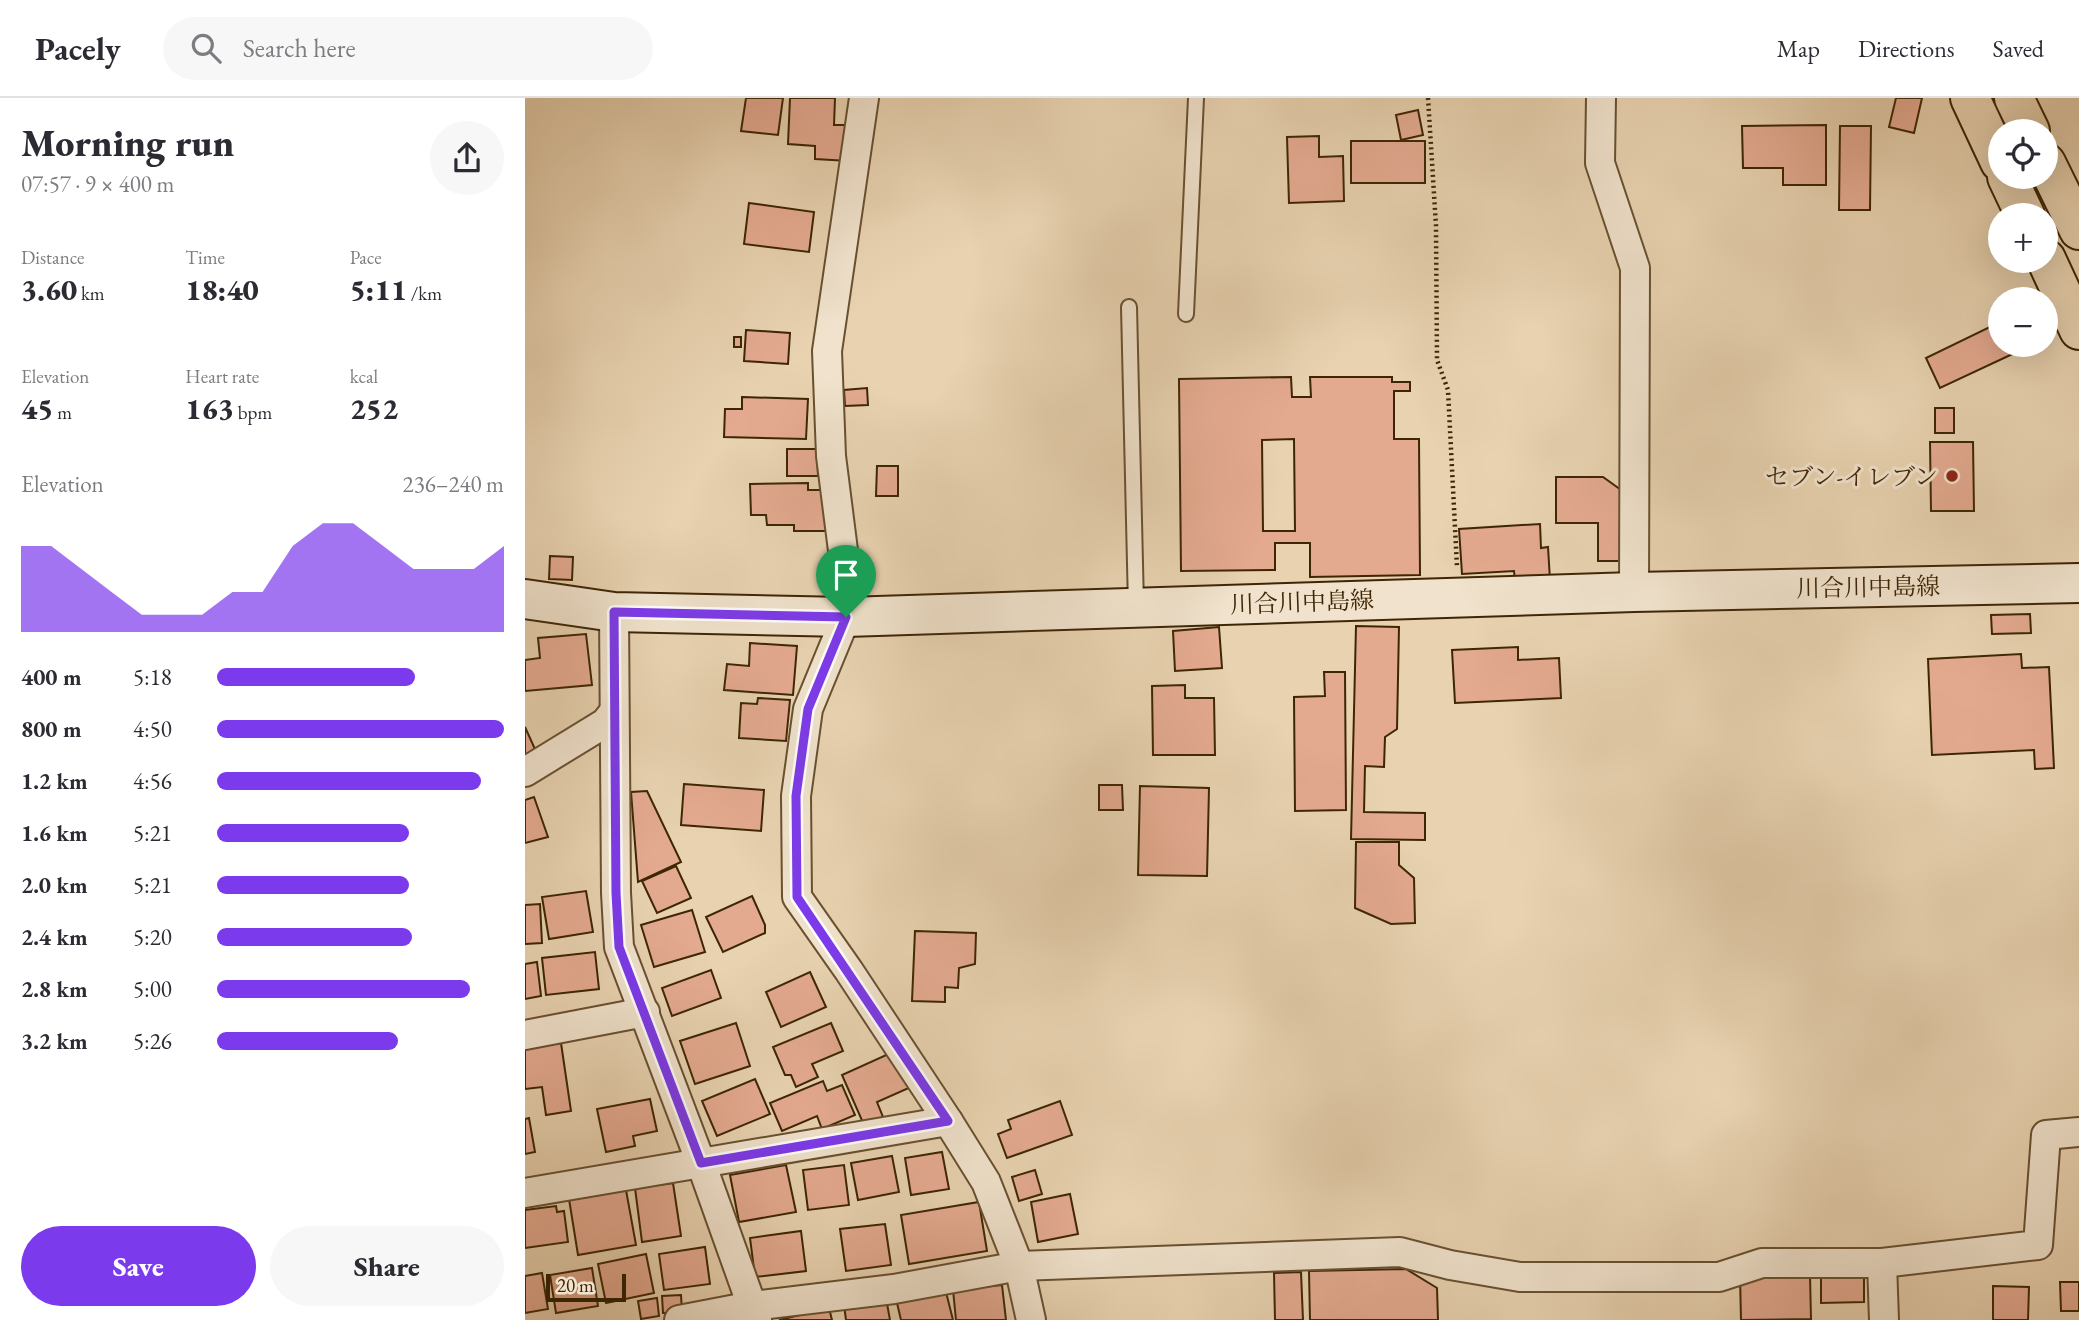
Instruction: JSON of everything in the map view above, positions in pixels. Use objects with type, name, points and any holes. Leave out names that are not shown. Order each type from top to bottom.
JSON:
[{"type":"main road","points":[[1970,98],[1988,136]]},
{"type":"main road","points":[[2014,98],[2024,119]]},
{"type":"main road","points":[[2058,187],[2079,230]]},
{"type":"main road","points":[[2053,273],[2079,330]]},
{"type":"main road","name":"川合川中島線","points":[[525,599],[614,612],[846,617],[1634,592],[2079,583]]},
{"type":"street","points":[[864,98],[827,352],[831,456],[847,582],[846,617],[808,709],[796,796],[797,897],[986,1182],[1019,1266],[1031,1320]]},
{"type":"street","points":[[1601,98],[1599,163],[1635,268],[1634,592]]},
{"type":"street","points":[[614,612],[613,713],[619,947],[755,1313]]},
{"type":"street","points":[[525,772],[605,723],[613,713]]},
{"type":"street","points":[[525,1035],[645,1012]]},
{"type":"street","points":[[525,1194],[948,1121]]},
{"type":"street","points":[[679,1320],[755,1313],[1019,1266],[1400,1252],[1450,1265],[1520,1277],[1719,1277],[1762,1264],[1882,1264],[2039,1245],[2046,1135],[2079,1132]]},
{"type":"street","points":[[1882,1264],[1884,1320]]},
{"type":"lane","points":[[1186,314],[1196,98]]},
{"type":"lane","points":[[1129,307],[1136,608]]},
{"type":"path","points":[[1428,98],[1436,226],[1437,360],[1448,390],[1458,597]]},
{"type":"building","points":[[746,98],[783,98],[778,135],[741,131]]},
{"type":"building","points":[[790,98],[835,98],[834,125],[850,125],[849,161],[815,159],[815,146],[788,144]]},
{"type":"building","points":[[1896,98],[1922,98],[1914,133],[1889,127]]},
{"type":"building","points":[[1418,110],[1423,135],[1401,140],[1396,115]]},
{"type":"building","points":[[1826,125],[1826,185],[1783,185],[1783,168],[1743,168],[1742,126]]},
{"type":"building","points":[[1840,126],[1871,126],[1870,210],[1839,210]]},
{"type":"building","points":[[1319,136],[1319,157],[1343,156],[1344,201],[1289,203],[1287,137]]},
{"type":"building","points":[[1351,141],[1425,141],[1425,183],[1351,183]]},
{"type":"building","points":[[749,203],[814,212],[809,252],[744,244]]},
{"type":"building","points":[[1988,328],[1988,357],[2006,357],[1940,388],[1926,358]]},
{"type":"building","points":[[746,330],[790,333],[788,364],[744,361]]},
{"type":"building","points":[[734,337],[741,337],[741,347],[734,347]]},
{"type":"building","points":[[1291,377],[1292,397],[1311,397],[1310,377],[1392,377],[1392,382],[1410,382],[1410,391],[1394,391],[1394,439],[1419,439],[1420,575],[1310,577],[1310,543],[1275,543],[1275,570],[1181,571],[1179,379]],"holes":[[[1294,439],[1295,531],[1263,531],[1262,440]]]},
{"type":"building","points":[[867,388],[868,405],[845,406],[844,390]]},
{"type":"building","points":[[742,397],[808,399],[806,439],[724,437],[725,409],[742,409]]},
{"type":"building","points":[[1935,408],[1954,408],[1954,433],[1935,433]]},
{"type":"building","name":"セブン-イレブン","points":[[1930,442],[1973,442],[1974,511],[1931,511]]},
{"type":"building","points":[[787,449],[817,449],[818,476],[787,476]]},
{"type":"building","points":[[877,466],[898,466],[898,496],[876,496]]},
{"type":"building","points":[[1556,477],[1603,477],[1628,495],[1628,561],[1598,561],[1598,523],[1556,523]]},
{"type":"building","points":[[808,483],[808,490],[825,490],[826,531],[794,531],[794,525],[767,525],[766,515],[751,515],[750,484]]},
{"type":"building","points":[[1540,524],[1541,548],[1548,547],[1550,580],[1515,582],[1514,571],[1462,574],[1459,529]]},
{"type":"building","points":[[550,556],[573,557],[572,580],[549,579]]},
{"type":"building","points":[[2030,614],[2031,633],[1992,634],[1991,615]]},
{"type":"building","points":[[1356,626],[1399,627],[1397,729],[1385,737],[1384,767],[1365,766],[1364,812],[1425,813],[1425,840],[1351,839]]},
{"type":"building","points":[[1219,627],[1222,668],[1175,671],[1173,631]]},
{"type":"building","points":[[586,634],[592,685],[525,691],[525,660],[540,658],[538,638]]},
{"type":"building","points":[[750,643],[797,646],[793,695],[724,690],[727,664],[749,666]]},
{"type":"building","points":[[1518,647],[1518,660],[1559,658],[1561,698],[1455,703],[1452,650]]},
{"type":"building","points":[[2021,654],[2022,668],[2049,667],[2054,768],[2035,769],[2034,750],[1932,755],[1928,659]]},
{"type":"building","points":[[1324,672],[1345,672],[1346,810],[1295,811],[1294,697],[1325,696]]},
{"type":"building","points":[[1185,685],[1185,698],[1214,698],[1215,755],[1153,755],[1152,686]]},
{"type":"building","points":[[758,698],[790,700],[786,741],[739,738],[741,703],[757,704]]},
{"type":"building","points":[[525,727],[539,758],[525,764]]},
{"type":"building","points":[[684,784],[764,790],[761,831],[681,825]]},
{"type":"building","points":[[1099,785],[1122,785],[1123,810],[1099,810]]},
{"type":"building","points":[[1140,786],[1209,788],[1207,876],[1138,875]]},
{"type":"building","points":[[647,791],[681,862],[638,882],[631,792]]},
{"type":"building","points":[[534,797],[548,837],[525,843],[525,800]]},
{"type":"building","points":[[1356,842],[1399,842],[1399,865],[1414,878],[1415,923],[1391,924],[1355,908]]},
{"type":"building","points":[[676,866],[691,898],[657,913],[642,881]]},
{"type":"building","points":[[586,891],[593,932],[549,939],[542,897]]},
{"type":"building","points":[[752,896],[765,925],[765,933],[723,952],[706,917]]},
{"type":"building","points":[[540,904],[542,943],[525,944],[525,905]]},
{"type":"building","points":[[692,910],[705,952],[654,967],[641,925]]},
{"type":"building","points":[[915,931],[976,933],[975,964],[959,968],[958,988],[945,987],[945,1002],[912,1001]]},
{"type":"building","points":[[595,952],[599,989],[546,995],[542,958]]},
{"type":"building","points":[[537,962],[541,996],[525,999],[525,964]]},
{"type":"building","points":[[711,970],[721,998],[672,1016],[662,988]]},
{"type":"building","points":[[810,972],[826,1007],[781,1027],[766,992]]},
{"type":"building","points":[[736,1023],[750,1066],[695,1084],[680,1041]]},
{"type":"building","points":[[831,1023],[843,1051],[812,1064],[818,1077],[796,1087],[791,1075],[785,1075],[773,1047]]},
{"type":"building","points":[[561,1043],[571,1111],[546,1115],[542,1087],[525,1089],[525,1048]]},
{"type":"building","points":[[895,1051],[911,1087],[877,1102],[883,1117],[864,1125],[842,1075]]},
{"type":"building","points":[[755,1079],[770,1114],[717,1136],[702,1101]]},
{"type":"building","points":[[823,1081],[827,1091],[842,1085],[855,1115],[822,1129],[817,1116],[782,1131],[770,1103]]},
{"type":"building","points":[[650,1099],[657,1131],[633,1136],[635,1146],[606,1152],[597,1109]]},
{"type":"building","points":[[1060,1101],[1072,1135],[1007,1158],[998,1134],[1011,1129],[1008,1120]]},
{"type":"building","points":[[529,1118],[535,1152],[525,1154],[525,1119]]},
{"type":"building","points":[[942,1152],[949,1189],[911,1195],[905,1158]]},
{"type":"building","points":[[892,1156],[899,1192],[858,1200],[851,1163]]},
{"type":"building","points":[[786,1165],[796,1212],[739,1222],[730,1175]]},
{"type":"building","points":[[844,1165],[849,1205],[808,1210],[803,1170]]},
{"type":"building","points":[[1035,1170],[1042,1194],[1019,1201],[1012,1177]]},
{"type":"building","points":[[673,1183],[681,1236],[642,1242],[635,1188]]},
{"type":"building","points":[[626,1190],[636,1245],[578,1255],[569,1199]]},
{"type":"building","points":[[1070,1194],[1078,1234],[1038,1242],[1031,1202]]},
{"type":"building","points":[[979,1202],[987,1251],[909,1264],[901,1215]]},
{"type":"building","points":[[556,1206],[557,1212],[564,1211],[568,1242],[525,1248],[525,1210]]},
{"type":"building","points":[[885,1224],[891,1265],[846,1271],[840,1229]]},
{"type":"building","points":[[801,1231],[806,1271],[755,1277],[750,1238]]},
{"type":"building","points":[[705,1247],[710,1284],[664,1290],[659,1254]]},
{"type":"building","points":[[646,1254],[654,1293],[606,1303],[598,1264]]},
{"type":"building","points":[[592,1268],[598,1306],[556,1313],[550,1275]]},
{"type":"building","points":[[1406,1269],[1437,1288],[1438,1320],[1310,1320],[1309,1271]]},
{"type":"building","points":[[1821,1270],[1864,1270],[1864,1302],[1821,1303]]},
{"type":"building","points":[[1301,1272],[1303,1320],[1275,1320],[1274,1273]]},
{"type":"building","points":[[542,1273],[548,1309],[525,1313],[525,1276]]},
{"type":"building","points":[[1810,1275],[1811,1319],[1741,1320],[1740,1276]]},
{"type":"building","points":[[2060,1282],[2079,1282],[2079,1311],[2061,1311]]},
{"type":"building","points":[[1002,1285],[1006,1320],[956,1320],[953,1290]]},
{"type":"building","points":[[1993,1286],[2029,1287],[2028,1320],[1993,1320]]},
{"type":"building","points":[[946,1292],[953,1320],[901,1320],[897,1303]]},
{"type":"building","points":[[681,1295],[682,1312],[663,1313],[662,1296]]},
{"type":"building","points":[[657,1298],[659,1316],[641,1319],[638,1301]]},
{"type":"building","points":[[886,1298],[890,1320],[846,1320],[844,1305]]},
{"type":"building","points":[[829,1308],[832,1320],[779,1320]]},
{"type":"place","name":"セブン-イレブン","points":[[1952,476]]},
{"type":"route","points":[[614,612],[846,617],[808,709],[796,796],[797,897],[948,1121],[701,1163],[619,947],[613,713],[614,612]]}]
